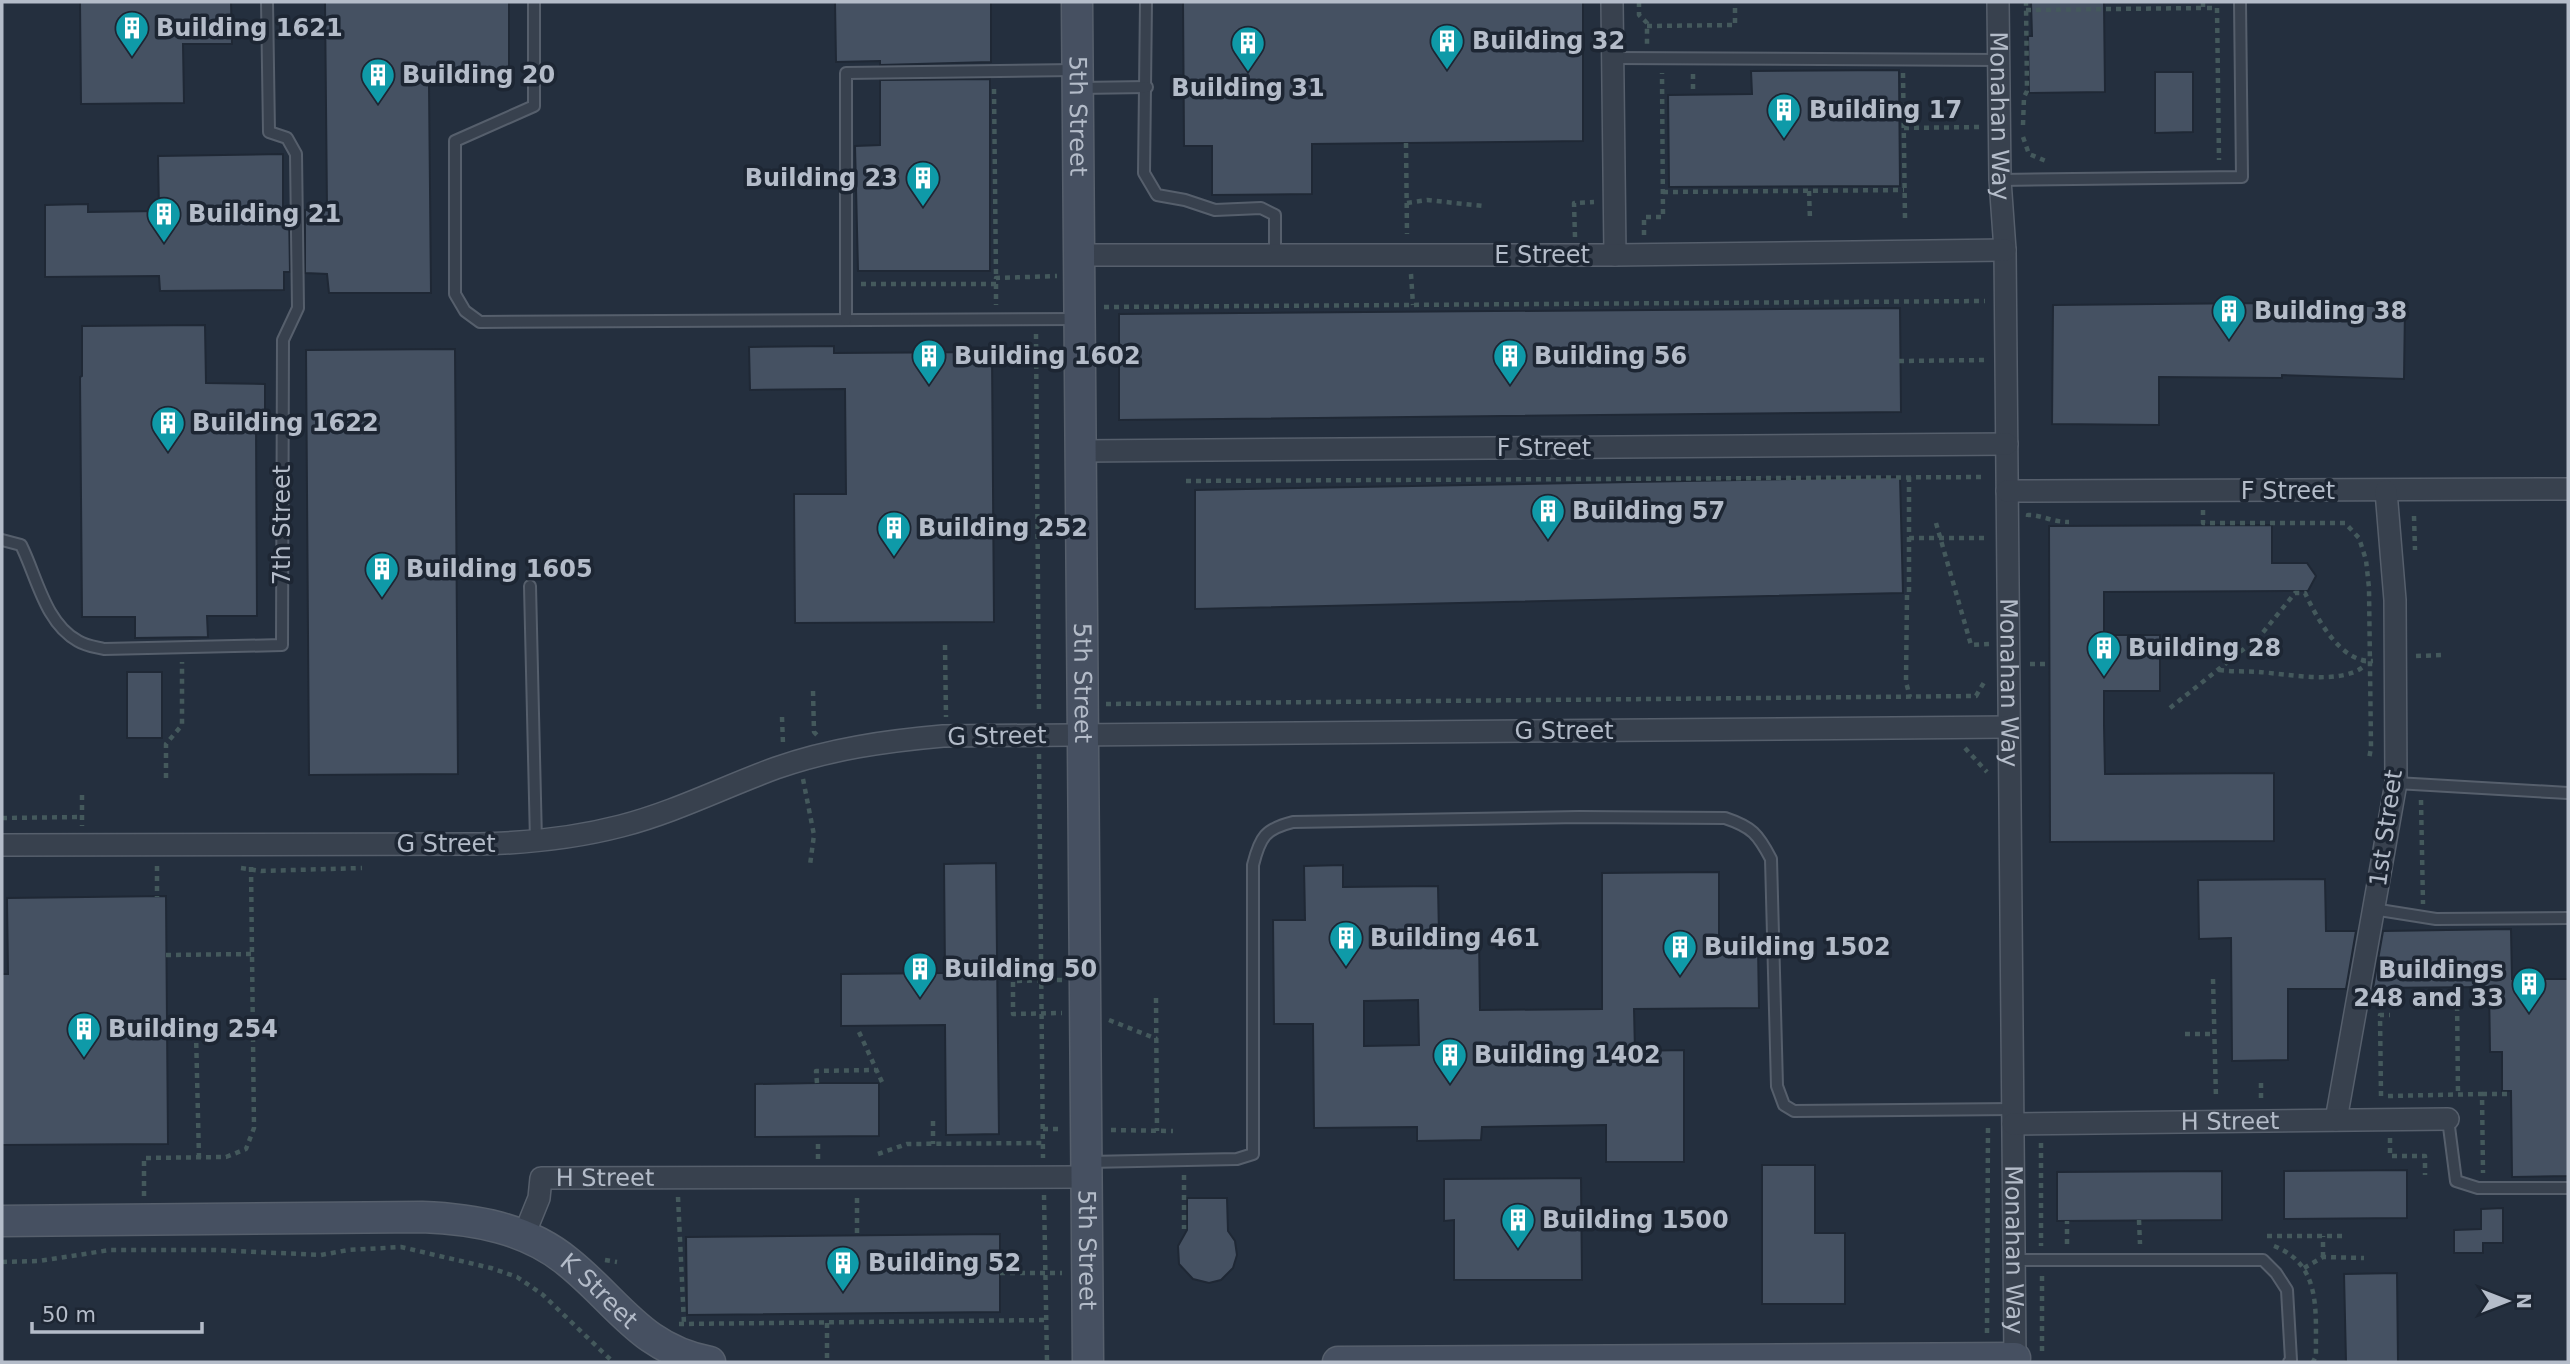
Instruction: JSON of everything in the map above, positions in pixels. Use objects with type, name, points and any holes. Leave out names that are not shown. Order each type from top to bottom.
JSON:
[{"type":"street","name":"5th Street","points":[[1077,2],[1078,79],[1070,265],[1090,313],[1082,452],[1088,1362]]},
{"type":"street","points":[[1612,2],[1615,255]]},
{"type":"street","name":"Monahan Way","points":[[1998,2],[2007,444],[1998,490],[2009,727],[2014,1260],[2024,1361]]},
{"type":"street","name":"E Street","points":[[1070,265],[1275,255],[1615,255],[2005,250]]},
{"type":"street","name":"F Street","points":[[1082,452],[2007,444]]},
{"type":"street","name":"F Street","points":[[1998,490],[2568,489]]},
{"type":"street","name":"1st Street","points":[[2336,1120],[2396,783],[2395,600],[2386,491]]},
{"type":"street","name":"G Street","points":[[2,845],[536,841],[595,832],[647,819],[775,769],[833,752],[891,741],[943,736],[2009,727]]},
{"type":"street","name":"H Street","points":[[2013,1116],[2040,1124],[2448,1119]]},
{"type":"street","name":"H Street","points":[[524,1235],[539,1198],[541,1178],[1044,1177],[1087,1169]]},
{"type":"street","points":[[2,1221],[433,1217],[486,1224],[524,1235]]},
{"type":"street","name":"K Street","points":[[524,1235],[568,1262],[641,1332],[657,1343],[699,1359]]},
{"type":"street","points":[[1338,1362],[2024,1361]]},
{"type":"lane","name":"7th Street","points":[[2,540],[21,545],[45,601],[62,630],[80,643],[104,649],[282,645],[283,340],[298,307],[296,154],[287,138],[269,132],[267,2]]},
{"type":"lane","points":[[534,2],[534,106],[454,141],[455,294],[465,311],[480,322],[1036,319],[1090,313]]},
{"type":"lane","points":[[1146,2],[1144,173],[1157,195],[1185,200],[1215,210],[1261,208],[1275,215],[1275,255]]},
{"type":"lane","points":[[2000,180],[2242,177],[2240,2]]},
{"type":"lane","points":[[1613,58],[1999,60]]},
{"type":"lane","points":[[846,320],[846,73],[1078,79],[1147,87]]},
{"type":"lane","points":[[530,586],[536,841]]},
{"type":"lane","points":[[2396,783],[2568,793]]},
{"type":"lane","points":[[1087,1169],[1184,1160],[1237,1159],[1253,1154],[1252,865],[1258,844],[1272,827],[1293,822],[1579,817],[1725,818],[1746,825],[1760,839],[1771,859],[1777,1086],[1784,1105],[1794,1111],[2013,1116]]},
{"type":"lane","points":[[2374,909],[2436,919],[2568,918]]},
{"type":"lane","points":[[2448,1119],[2456,1181],[2478,1188],[2568,1188]]},
{"type":"lane","points":[[2014,1260],[2263,1260],[2287,1290],[2289,1362]]},
{"type":"path","points":[[1639,2],[1639,15],[1647,23],[1647,59]]},
{"type":"path","points":[[1647,26],[1735,25],[1735,2]]},
{"type":"path","points":[[2026,2],[2027,91],[2024,97],[2023,142],[2029,154],[2043,162],[2056,161]]},
{"type":"path","points":[[2026,10],[2186,5],[2217,8],[2220,160],[2206,160]]},
{"type":"path","points":[[1644,239],[1644,217],[1663,217],[1662,59]]},
{"type":"path","points":[[1903,68],[1905,219]]},
{"type":"path","points":[[994,89],[996,306]]},
{"type":"path","points":[[1904,128],[1984,127]]},
{"type":"path","points":[[1406,143],[1413,305]]},
{"type":"path","points":[[1662,192],[1904,190]]},
{"type":"path","points":[[1809,191],[1810,220]]},
{"type":"path","points":[[1575,241],[1574,203],[1594,203],[1594,194]]},
{"type":"path","points":[[1407,203],[1427,200],[1483,206]]},
{"type":"path","points":[[853,284],[996,281],[1070,265]]},
{"type":"path","points":[[1090,313],[1413,305],[1985,301]]},
{"type":"path","points":[[1036,319],[1046,1362]]},
{"type":"path","points":[[1899,361],[1986,360]]},
{"type":"path","points":[[1909,477],[1906,682],[1910,697]]},
{"type":"path","points":[[1186,481],[1988,477],[1998,490]]},
{"type":"path","points":[[2203,491],[2203,523],[2346,523],[2359,538],[2366,560],[2369,588],[2369,759]]},
{"type":"path","points":[[1936,523],[1971,645],[1989,644]]},
{"type":"path","points":[[1989,526],[1989,551]]},
{"type":"path","points":[[1909,538],[1989,538]]},
{"type":"path","points":[[2170,708],[2260,636],[2295,593],[2305,593],[2320,623],[2337,645],[2364,661],[2444,655]]},
{"type":"path","points":[[1989,631],[1989,656]]},
{"type":"path","points":[[945,645],[946,721]]},
{"type":"path","points":[[166,778],[166,744],[182,725],[182,648]]},
{"type":"path","points":[[2219,670],[2285,676],[2341,676],[2355,673],[2363,667],[2364,661]]},
{"type":"path","points":[[2030,664],[2049,664]]},
{"type":"path","points":[[1084,704],[1976,696],[1985,685],[1990,669]]},
{"type":"path","points":[[803,778],[814,835],[810,865]]},
{"type":"path","points":[[2,818],[82,817]]},
{"type":"path","points":[[145,1219],[144,1158],[226,1157],[246,1149],[254,1128],[251,845]]},
{"type":"path","points":[[157,858],[157,897]]},
{"type":"path","points":[[166,955],[252,954]]},
{"type":"path","points":[[2213,979],[2216,1099]]},
{"type":"path","points":[[1013,997],[1013,981],[1085,980]]},
{"type":"path","points":[[2457,996],[2458,1094]]},
{"type":"path","points":[[1156,998],[1157,1131]]},
{"type":"path","points":[[2381,1096],[2380,1015],[2390,1015]]},
{"type":"path","points":[[859,1032],[882,1082]]},
{"type":"path","points":[[196,1033],[199,1158]]},
{"type":"path","points":[[2185,1034],[2215,1034]]},
{"type":"path","points":[[817,1083],[816,1071],[876,1070]]},
{"type":"path","points":[[2261,1083],[2261,1098]]},
{"type":"path","points":[[2482,1094],[2511,1094]]},
{"type":"path","points":[[2390,1120],[2390,1156],[2425,1156],[2425,1175]]},
{"type":"path","points":[[933,1121],[933,1144]]},
{"type":"path","points":[[2024,1361],[2041,1260],[2040,1124]]},
{"type":"path","points":[[867,1154],[879,1154],[907,1144],[1043,1143]]},
{"type":"path","points":[[807,1160],[818,1155],[831,1155]]},
{"type":"path","points":[[1184,1160],[1184,1229]]},
{"type":"path","points":[[857,1191],[857,1235]]},
{"type":"path","points":[[678,1192],[684,1324],[699,1359]]},
{"type":"path","points":[[2139,1220],[2140,1244]]},
{"type":"path","points":[[2067,1221],[2067,1245]]},
{"type":"path","points":[[2323,1236],[2323,1257]]},
{"type":"path","points":[[2267,1237],[2343,1236]]},
{"type":"path","points":[[2,1262],[39,1261],[110,1251],[321,1255],[348,1250],[401,1247],[491,1268],[517,1277],[542,1294],[613,1362]]},
{"type":"path","points":[[2304,1268],[2323,1257],[2364,1258]]},
{"type":"path","points":[[1000,1273],[1087,1272]]},
{"type":"path","points":[[670,1324],[1046,1320]]},
{"type":"path","points":[[827,1323],[827,1362]]},
{"type":"building","name":"Building 1621","points":[[80,2],[231,2],[232,44],[183,44],[184,103],[81,104]]},
{"type":"building","name":"Building 20","points":[[325,2],[509,2],[509,85],[429,84],[431,293],[329,293],[327,274],[305,273],[305,210],[327,209]]},
{"type":"building","points":[[835,2],[991,2],[991,62],[880,65],[880,61],[836,62]]},
{"type":"building","name":"Building 32","points":[[1183,2],[1583,2],[1583,141],[1312,144],[1312,194],[1212,195],[1212,146],[1184,146]]},
{"type":"building","points":[[2031,2],[2104,2],[2105,92],[2029,93],[2028,36],[2032,36]]},
{"type":"building","name":"Building 17","points":[[1899,70],[1900,186],[1669,187],[1668,95],[1752,94],[1751,71]]},
{"type":"building","points":[[2155,72],[2193,72],[2193,132],[2155,133]]},
{"type":"building","name":"Building 23","points":[[990,79],[990,271],[858,271],[855,146],[880,145],[880,80]]},
{"type":"building","name":"Building 21","points":[[283,154],[283,211],[289,210],[290,272],[284,272],[284,290],[160,291],[159,276],[45,277],[45,205],[88,204],[88,212],[159,211],[158,156]]},
{"type":"building","name":"Building 38","points":[[2260,303],[2405,307],[2404,379],[2282,375],[2282,378],[2159,377],[2159,425],[2052,424],[2053,305]]},
{"type":"building","name":"Building 56","points":[[1900,308],[1901,412],[1119,420],[1119,314]]},
{"type":"building","name":"Building 1622","points":[[205,325],[206,383],[265,384],[265,423],[256,423],[257,616],[207,616],[208,637],[135,638],[135,617],[82,617],[82,326]]},
{"type":"building","points":[[834,346],[834,353],[992,352],[994,622],[795,623],[794,494],[846,494],[845,389],[750,390],[749,347]]},
{"type":"building","name":"Building 1605","points":[[455,349],[458,774],[309,775],[306,350]]},
{"type":"building","name":"Building 57","points":[[1900,477],[1903,593],[1195,609],[1195,490]]},
{"type":"building","name":"Building 28","points":[[2272,525],[2272,563],[2307,563],[2316,576],[2308,591],[2104,592],[2104,635],[2160,635],[2160,691],[2104,691],[2104,725],[2105,774],[2274,773],[2274,841],[2050,842],[2049,526]]},
{"type":"building","points":[[127,672],[162,672],[162,738],[127,738]]},
{"type":"building","name":"Building 50","points":[[996,863],[999,1134],[946,1135],[945,1025],[841,1026],[841,974],[945,973],[944,864]]},
{"type":"building","points":[[1343,865],[1343,887],[1438,886],[1439,935],[1479,934],[1480,1010],[1602,1009],[1602,873],[1719,872],[1719,946],[1758,945],[1759,1008],[1634,1009],[1635,1051],[1684,1050],[1684,1162],[1606,1162],[1606,1125],[1482,1127],[1481,1140],[1417,1141],[1417,1127],[1314,1128],[1313,1024],[1274,1024],[1273,920],[1305,920],[1304,866]],"holes":[[[1418,1000],[1419,1045],[1364,1046],[1364,1001]]]},
{"type":"building","points":[[2325,879],[2326,931],[2356,931],[2346,989],[2288,989],[2288,1060],[2232,1061],[2231,938],[2199,939],[2198,880]]},
{"type":"building","name":"Building 254","points":[[166,896],[168,1144],[2,1145],[2,974],[8,974],[7,898]]},
{"type":"building","points":[[2511,929],[2512,979],[2568,979],[2568,1176],[2512,1177],[2511,1091],[2502,1091],[2502,1052],[2490,1052],[2489,987],[2373,988],[2383,931]]},
{"type":"building","points":[[879,1083],[879,1136],[755,1137],[755,1084]]},
{"type":"building","points":[[1762,1165],[1815,1165],[1815,1233],[1845,1233],[1845,1304],[1762,1304]]},
{"type":"building","points":[[2407,1170],[2407,1218],[2284,1219],[2284,1171]]},
{"type":"building","points":[[2222,1171],[2222,1220],[2057,1221],[2057,1172]]},
{"type":"building","name":"Building 1500","points":[[1581,1178],[1582,1280],[1454,1280],[1454,1220],[1444,1221],[1444,1179]]},
{"type":"building","points":[[1187,1198],[1227,1198],[1228,1231],[1235,1241],[1237,1255],[1233,1268],[1221,1280],[1209,1283],[1193,1279],[1179,1264],[1178,1246],[1187,1230]]},
{"type":"building","points":[[2503,1208],[2503,1243],[2483,1243],[2483,1253],[2454,1253],[2454,1230],[2481,1229],[2481,1209]]},
{"type":"building","name":"Building 52","points":[[1000,1234],[1000,1312],[687,1315],[686,1237]]},
{"type":"building","points":[[2397,1273],[2398,1362],[2346,1362],[2344,1274]]},
{"type":"place","name":"Building 1621","points":[[132,58]]},
{"type":"place","name":"Building 32","points":[[1447,71]]},
{"type":"place","name":"Building 31","points":[[1248,73]]},
{"type":"place","name":"Building 20","points":[[378,105]]},
{"type":"place","name":"Building 17","points":[[1784,140]]},
{"type":"place","name":"Building 23","points":[[923,208]]},
{"type":"place","name":"Building 21","points":[[164,244]]},
{"type":"place","name":"Building 38","points":[[2229,341]]},
{"type":"place","name":"Building 1602","points":[[929,386]]},
{"type":"place","name":"Building 56","points":[[1510,386]]},
{"type":"place","name":"Building 1622","points":[[168,453]]},
{"type":"place","name":"Building 57","points":[[1548,541]]},
{"type":"place","name":"Building 252","points":[[894,558]]},
{"type":"place","name":"Building 1605","points":[[382,599]]},
{"type":"place","name":"Building 28","points":[[2104,678]]},
{"type":"place","name":"Building 461","points":[[1346,968]]},
{"type":"place","name":"Building 1502","points":[[1680,977]]},
{"type":"place","name":"Building 50","points":[[920,999]]},
{"type":"place","name":"Buildings 248 and 33","points":[[2529,1014]]},
{"type":"place","name":"Building 254","points":[[84,1059]]},
{"type":"place","name":"Building 1402","points":[[1450,1085]]},
{"type":"place","name":"Building 1500","points":[[1518,1250]]},
{"type":"place","name":"Building 52","points":[[843,1293]]}]
